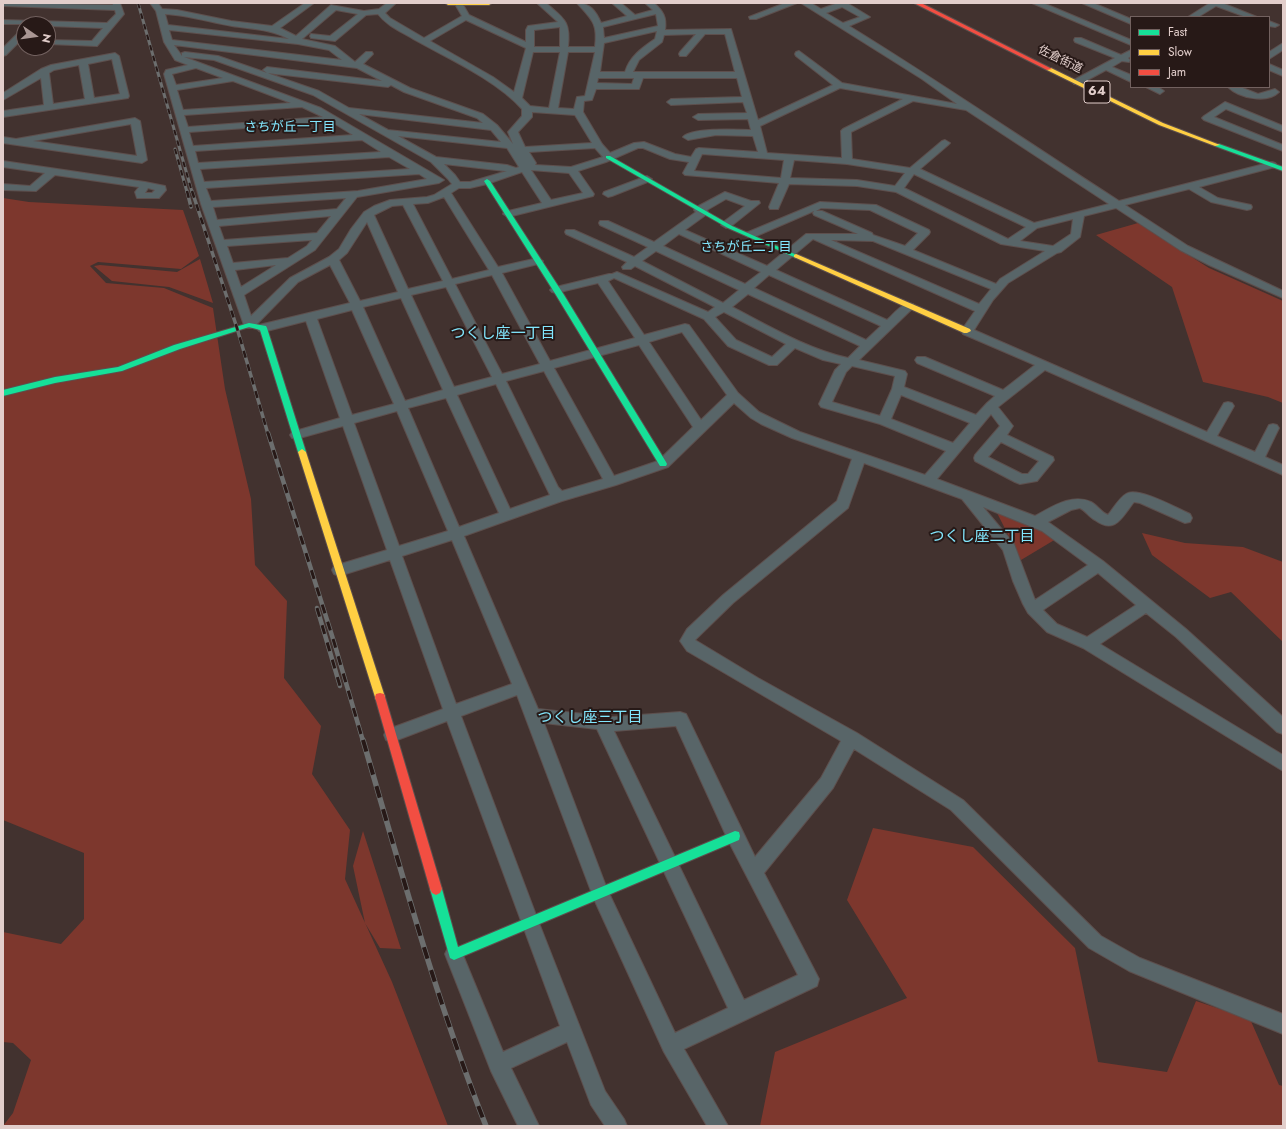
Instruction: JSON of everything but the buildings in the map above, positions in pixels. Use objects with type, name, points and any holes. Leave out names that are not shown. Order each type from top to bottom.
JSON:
[{"type":"street","points":[[154,3],[160,11],[168,42],[177,54],[178,58],[318,110],[389,154],[436,180]]},
{"type":"street","points":[[274,29],[310,3]]},
{"type":"street","points":[[263,70],[276,56],[334,8],[364,14],[381,11],[392,3]]},
{"type":"street","points":[[448,3],[489,3]]},
{"type":"street","points":[[543,5],[558,3]]},
{"type":"street","points":[[581,3],[588,9],[598,26],[600,41],[589,98],[580,99],[578,112],[598,146],[608,157],[726,225],[1283,470]]},
{"type":"street","points":[[616,3],[633,17]]},
{"type":"street","points":[[628,75],[632,62],[637,56],[659,40],[662,16],[659,11],[649,3]]},
{"type":"street","points":[[753,16],[793,3]]},
{"type":"street","points":[[805,3],[925,77],[970,109],[1116,205],[1195,254],[1283,295]]},
{"type":"street","name":"佐倉街道","points":[[917,3],[1161,124],[1283,169]]},
{"type":"street","points":[[1036,3],[1130,43]]},
{"type":"street","points":[[1194,16],[1216,3],[1250,16]]},
{"type":"street","points":[[3,4],[42,14],[110,26]]},
{"type":"street","points":[[459,4],[466,17],[530,48],[598,50]]},
{"type":"street","points":[[820,12],[843,4],[866,17],[842,26]]},
{"type":"street","points":[[3,22],[42,14],[117,5],[120,14],[94,44],[56,42]]},
{"type":"street","points":[[543,5],[563,24],[565,28],[564,50],[553,110]]},
{"type":"street","points":[[1061,13],[1079,5],[1130,22]]},
{"type":"street","points":[[160,11],[177,12],[232,23],[274,29],[297,39],[332,48],[354,65],[396,85],[480,116],[494,127],[510,146],[548,204]]},
{"type":"street","points":[[206,204],[354,194],[436,180],[470,185],[524,169],[531,163],[514,137],[513,132],[527,118],[527,109],[517,98],[490,79],[387,20],[381,14],[381,11]]},
{"type":"street","points":[[598,26],[659,11]]},
{"type":"street","points":[[164,27],[297,39],[332,39],[364,14]]},
{"type":"street","points":[[424,42],[466,17]]},
{"type":"street","points":[[517,98],[530,48],[531,28],[563,24]]},
{"type":"street","points":[[600,41],[660,30],[702,33],[728,31],[763,154]]},
{"type":"street","points":[[683,54],[702,33]]},
{"type":"street","points":[[3,40],[16,41]]},
{"type":"street","points":[[1078,40],[1130,62]]},
{"type":"street","points":[[168,42],[354,65],[369,54]]},
{"type":"street","points":[[3,53],[16,44]]},
{"type":"street","points":[[1270,55],[1283,46]]},
{"type":"street","points":[[177,54],[215,58],[316,93],[434,160],[452,177],[455,183]]},
{"type":"street","points":[[799,54],[839,85],[970,109]]},
{"type":"street","points":[[1077,82],[1130,54]]},
{"type":"street","points":[[3,114],[125,96],[115,56],[51,68],[4,95]]},
{"type":"street","points":[[83,62],[90,102]]},
{"type":"street","points":[[196,65],[169,72],[168,74],[206,204],[249,325]]},
{"type":"street","points":[[1105,67],[1124,74],[1130,78]]},
{"type":"street","points":[[1270,67],[1283,73]]},
{"type":"street","points":[[253,71],[263,70],[396,85]]},
{"type":"street","points":[[44,71],[49,108]]},
{"type":"street","points":[[594,75],[741,75]]},
{"type":"street","points":[[592,86],[636,87],[639,75]]},
{"type":"street","points":[[173,88],[234,78]]},
{"type":"street","points":[[688,137],[755,125],[839,85]]},
{"type":"street","points":[[1152,88],[1160,91]]},
{"type":"street","points":[[1234,88],[1257,97],[1265,98],[1279,94]]},
{"type":"street","points":[[1266,88],[1279,94]]},
{"type":"street","points":[[671,102],[748,99]]},
{"type":"street","points":[[847,161],[846,132],[911,99]]},
{"type":"street","points":[[179,113],[304,105]]},
{"type":"street","points":[[1283,129],[1225,105],[1207,118],[1283,148]]},
{"type":"street","points":[[344,109],[494,127]]},
{"type":"street","points":[[527,109],[578,112]]},
{"type":"street","points":[[698,117],[755,125]]},
{"type":"street","points":[[184,130],[334,119]]},
{"type":"street","points":[[3,140],[19,141],[142,160],[135,121],[19,141]]},
{"type":"street","points":[[384,131],[510,146]]},
{"type":"street","points":[[190,149],[362,137]]},
{"type":"street","points":[[314,197],[322,140]]},
{"type":"street","points":[[898,189],[912,171],[945,143]]},
{"type":"street","points":[[434,160],[507,168],[572,170],[603,160],[638,145],[644,145],[673,157],[694,160]]},
{"type":"street","points":[[523,150],[598,146]]},
{"type":"street","points":[[1033,226],[912,171],[847,161],[763,154],[699,152],[688,173],[785,182],[857,183],[898,189],[1005,242],[1057,250]]},
{"type":"street","points":[[195,166],[389,154]]},
{"type":"street","points":[[774,207],[785,182],[790,156]]},
{"type":"street","points":[[3,164],[145,185]]},
{"type":"street","points":[[1011,243],[1033,226],[1272,165]]},
{"type":"street","points":[[200,185],[418,170]]},
{"type":"street","points":[[508,214],[589,194],[572,170]]},
{"type":"street","points":[[3,187],[32,189],[53,171]]},
{"type":"street","points":[[608,194],[647,180]]},
{"type":"street","points":[[487,181],[538,260],[663,464]]},
{"type":"street","points":[[3,393],[54,380],[119,369],[177,347],[249,325],[294,280],[333,259],[343,251],[356,229],[368,214],[387,204],[428,200],[438,197],[446,192],[455,183]]},
{"type":"street","points":[[1192,186],[1215,200],[1247,207]]},
{"type":"street","points":[[446,192],[495,271],[611,482]]},
{"type":"street","points":[[354,194],[379,200],[387,204]]},
{"type":"street","points":[[238,294],[311,248],[354,194]]},
{"type":"street","points":[[556,290],[617,275],[633,261],[725,195],[753,204],[726,225]]},
{"type":"street","points":[[407,202],[499,379],[553,490],[560,497]]},
{"type":"street","points":[[750,235],[820,205],[864,206],[872,207],[925,232],[906,251]]},
{"type":"street","points":[[213,223],[340,212]]},
{"type":"street","points":[[818,213],[997,288]]},
{"type":"street","points":[[368,214],[403,294],[451,392],[507,516]]},
{"type":"street","points":[[967,331],[981,309],[1004,281],[1057,250],[1076,235],[1079,214]]},
{"type":"street","points":[[604,223],[867,345]]},
{"type":"street","points":[[678,230],[888,325]]},
{"type":"street","points":[[570,232],[633,261],[794,343],[827,357],[901,374],[898,389],[884,421]]},
{"type":"street","points":[[220,244],[322,236]]},
{"type":"street","points":[[708,316],[725,307],[810,236],[875,238]]},
{"type":"street","points":[[812,236],[981,309]]},
{"type":"street","points":[[333,259],[356,305],[401,406],[533,715],[600,893],[671,1045],[718,1126]]},
{"type":"street","points":[[249,325],[263,328],[538,260]]},
{"type":"street","points":[[228,267],[290,261]]},
{"type":"street","points":[[617,275],[708,316],[732,343],[773,362],[794,343]]},
{"type":"street","points":[[601,279],[701,429]]},
{"type":"street","points":[[909,306],[841,370],[825,404],[884,421],[955,448]]},
{"type":"street","points":[[310,316],[349,420],[452,714],[530,923],[598,1098],[617,1126]]},
{"type":"street","points":[[263,328],[392,735],[454,954],[498,1064],[529,1126]]},
{"type":"street","points":[[296,435],[685,328],[734,396],[755,415],[774,426],[859,458],[928,481],[1047,527],[1098,565],[1181,633],[1283,727]]},
{"type":"street","points":[[921,360],[1004,395]]},
{"type":"street","points":[[928,481],[991,406],[1043,365]]},
{"type":"street","points":[[898,389],[978,421]]},
{"type":"street","points":[[339,570],[455,534],[560,497],[611,482],[663,464],[734,396]]},
{"type":"street","points":[[991,406],[1007,426],[980,458],[1020,479],[1032,478],[1048,460],[999,436]]},
{"type":"street","points":[[1210,438],[1228,406]]},
{"type":"street","points":[[1258,459],[1273,428]]},
{"type":"street","points":[[859,458],[843,504],[728,599],[692,633],[687,641],[692,647],[851,738],[957,805],[1095,942],[1135,965],[1206,992],[1283,1024]]},
{"type":"street","points":[[967,497],[1009,548],[1020,581],[1033,609],[1052,628],[1088,644],[1283,764]]},
{"type":"street","points":[[1036,522],[1070,504],[1084,504],[1102,519],[1111,521],[1131,497],[1142,498],[1185,518]]},
{"type":"street","points":[[1033,609],[1098,565]]},
{"type":"street","points":[[1088,644],[1147,605]]},
{"type":"street","points":[[392,735],[452,714],[521,687]]},
{"type":"street","points":[[533,715],[612,724],[680,719],[735,836],[810,979],[671,1045]]},
{"type":"street","points":[[602,723],[740,1012]]},
{"type":"street","points":[[754,872],[827,783],[851,738]]},
{"type":"street","points":[[454,954],[735,836]]},
{"type":"street","points":[[498,1064],[572,1030]]},
{"type":"shaded area","points":[[3,198],[29,202],[183,210],[199,256],[181,269],[98,262],[90,266],[106,283],[164,288],[213,308],[225,389],[251,499],[255,565],[287,601],[284,678],[321,726],[312,774],[350,830],[345,879],[392,982],[448,1126],[3,1126],[13,1113],[31,1060],[13,1043],[3,1042],[3,932],[61,944],[84,919],[84,853],[3,820]]},
{"type":"shaded area","points":[[1138,223],[1209,268],[1283,301],[1283,403],[1268,397],[1203,382],[1172,287],[1096,235]]},
{"type":"shaded area","points":[[200,259],[213,303],[169,287],[112,281],[94,266],[100,265],[177,272]]},
{"type":"shaded area","points":[[996,511],[1030,523],[1056,539],[1021,560]]},
{"type":"shaded area","points":[[1142,533],[1185,543],[1243,547],[1283,562],[1283,642],[1231,592],[1210,598],[1152,555]]},
{"type":"shaded area","points":[[873,828],[973,847],[1075,948],[1098,1062],[1167,1072],[1196,1001],[1250,1019],[1279,1085],[1283,1086],[1283,1126],[760,1126],[775,1052],[907,998],[847,900]]},
{"type":"shaded area","points":[[363,831],[401,949],[380,948],[365,923],[353,866]]},
{"type":"railway","points":[[138,3],[192,192]]},
{"type":"railway","points":[[175,149],[187,192]]},
{"type":"railway","points":[[187,191],[191,207]]},
{"type":"railway","points":[[192,191],[237,328],[268,434]]},
{"type":"railway","points":[[268,433],[334,642],[363,741]]},
{"type":"railway","points":[[317,608],[340,686]]},
{"type":"railway","points":[[363,740],[405,886],[435,983],[486,1126]]},
{"type":"traffic: fast","points":[[1217,145],[1283,169]]},
{"type":"traffic: fast","points":[[608,157],[730,227],[796,256]]},
{"type":"traffic: fast","points":[[487,181],[560,295],[663,464]]},
{"type":"traffic: fast","points":[[3,393],[55,380],[119,369],[177,347],[249,325],[263,328],[302,452]]},
{"type":"traffic: fast","points":[[436,889],[454,954],[735,836]]},
{"type":"traffic: slow","points":[[448,3],[489,3]]},
{"type":"traffic: slow","points":[[1049,69],[1161,124],[1217,145]]},
{"type":"traffic: slow","points":[[796,256],[967,331]]},
{"type":"traffic: slow","points":[[302,452],[380,697]]},
{"type":"traffic: jam","points":[[917,3],[1049,69]]},
{"type":"traffic: jam","points":[[380,697],[436,889]]},
{"type":"district","name":"さちが丘一丁目","points":[[290,128]]},
{"type":"district","name":"さちが丘二丁目","points":[[746,248]]},
{"type":"district","name":"つくし座一丁目","points":[[503,334]]},
{"type":"district","name":"つくし座二丁目","points":[[982,537]]},
{"type":"district","name":"つくし座三丁目","points":[[590,718]]}]
